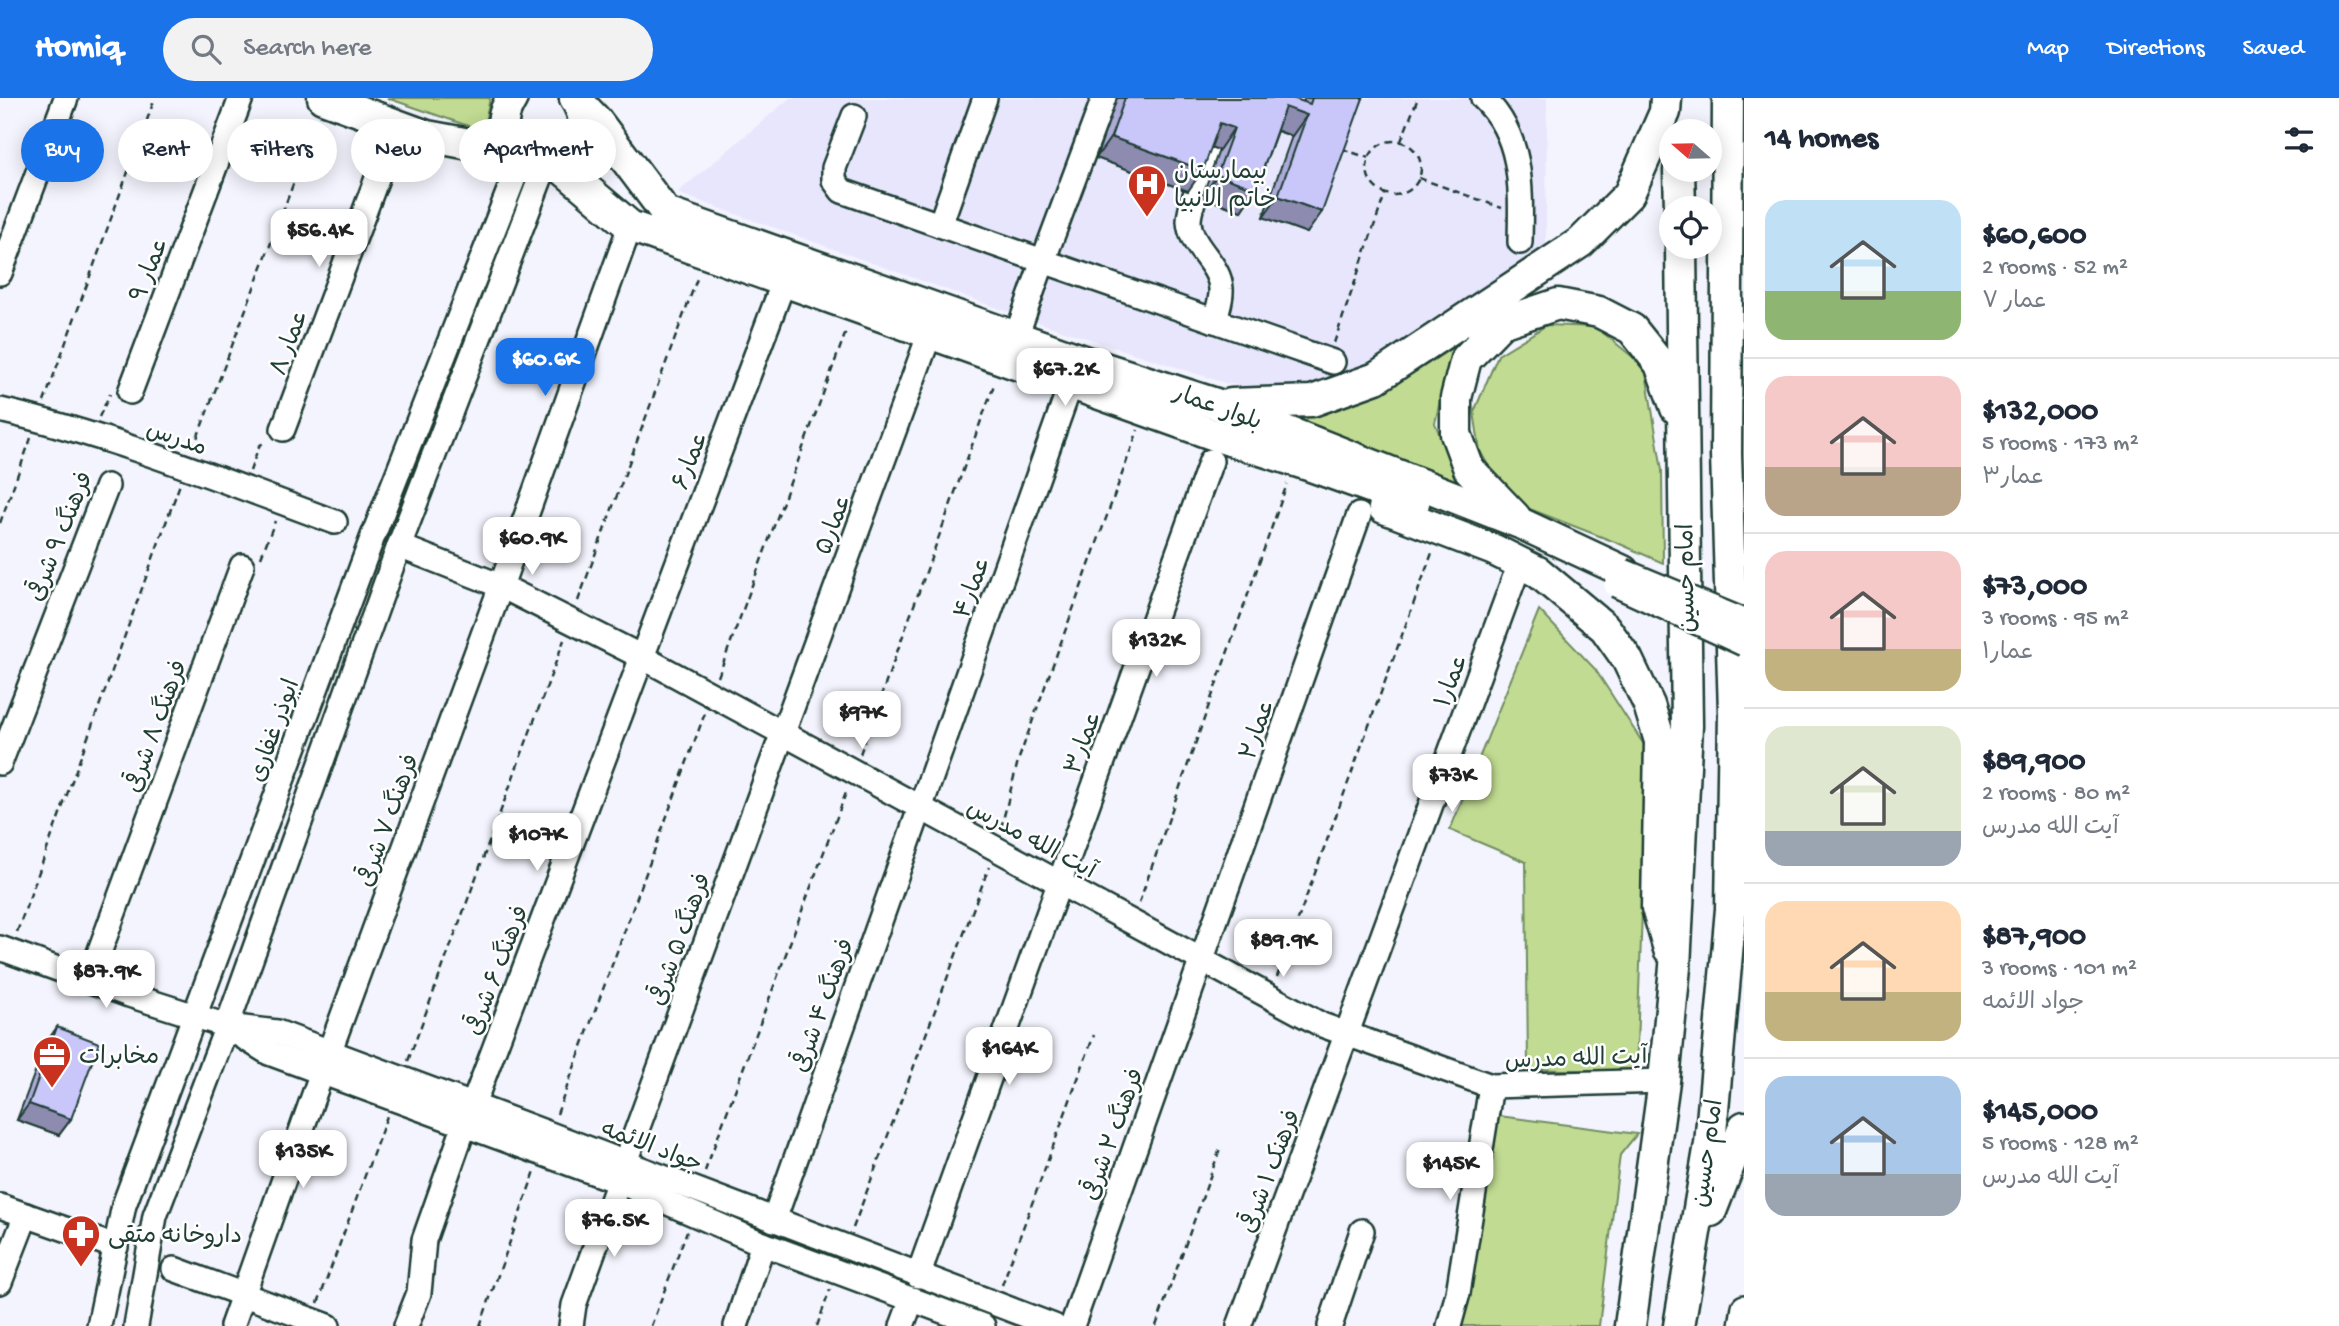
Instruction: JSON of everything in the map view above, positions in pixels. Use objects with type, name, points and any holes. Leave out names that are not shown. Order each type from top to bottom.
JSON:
[{"type":"main road","name":"بلوار عمار","points":[[325,98],[381,119]]},
{"type":"main road","points":[[503,119],[512,98]]},
{"type":"main road","points":[[575,98],[584,119]]},
{"type":"main road","name":"بلوار عمار","points":[[575,98],[596,120],[666,214],[1012,348],[1071,383],[1619,578]]},
{"type":"main road","points":[[1219,405],[1312,401],[1376,378],[1581,242],[1629,194],[1665,112],[1666,98]]},
{"type":"main road","points":[[1678,98],[1679,119]]},
{"type":"main road","name":"امام حسین","points":[[1679,1326],[1710,1144],[1731,909],[1736,217],[1728,98]]},
{"type":"main road","name":"بلوار عمار","points":[[565,182],[630,226],[930,333],[1101,367],[1219,405],[1520,523],[1619,578]]},
{"type":"main road","name":"امام حسین","points":[[1630,1326],[1664,1081],[1675,967],[1687,726],[1681,259]]},
{"type":"main road","points":[[1520,523],[1469,469],[1456,434],[1456,398],[1466,359],[1501,323],[1558,304],[1599,312],[1632,328],[1660,364],[1683,426]]},
{"type":"main road","points":[[1301,463],[1361,500],[1494,550],[1538,572],[1605,628],[1627,659],[1649,705],[1660,741],[1657,908],[1675,967]]},
{"type":"main road","points":[[1688,1266],[1744,1127]]},
{"type":"street","points":[[0,272],[66,98]]},
{"type":"street","name":"عمار ۹","points":[[130,391],[241,98]]},
{"type":"street","points":[[940,225],[985,98]]},
{"type":"street","points":[[1012,348],[1104,98]]},
{"type":"street","points":[[1483,98],[1495,109],[1514,146],[1521,180],[1520,242]]},
{"type":"street","points":[[853,116],[834,168],[834,180],[842,191],[1330,361]]},
{"type":"street","points":[[1213,148],[1189,218],[1191,231],[1202,253],[1219,275],[1222,291],[1215,321]]},
{"type":"street","name":"عمار ۸","points":[[283,429],[376,182]]},
{"type":"street","name":"ابوذر غفاری","points":[[99,1326],[124,1205],[194,1016],[373,536],[525,182]]},
{"type":"street","points":[[136,1326],[155,1216],[227,1026],[527,182]]},
{"type":"street","name":"فرهنگ ۷ شرقی","points":[[232,1326],[325,1062],[501,586],[630,226]]},
{"type":"street","name":"عمار۶","points":[[642,657],[784,281]]},
{"type":"street","name":"عمار۵","points":[[782,733],[930,333]]},
{"type":"street","name":"عمار۴","points":[[920,808],[1071,383]]},
{"type":"street","name":"مدرس","points":[[0,410],[91,436],[243,487],[335,522]]},
{"type":"street","name":"عمار۳","points":[[918,1276],[1211,461]]},
{"type":"street","name":"فرهنگ ۹ شرقی","points":[[0,763],[107,486]]},
{"type":"street","name":"عمار۲","points":[[1202,960],[1359,514]]},
{"type":"street","name":"آیت الله مدرس","points":[[399,546],[501,586],[642,657],[1322,1025],[1491,1086],[1664,1081]]},
{"type":"street","name":"فرهنگ ۸ شرقی","points":[[89,980],[242,566]]},
{"type":"street","points":[[1619,578],[1744,621]]},
{"type":"street","points":[[1619,578],[1744,644]]},
{"type":"street","name":"عمار۱","points":[[1348,1034],[1514,579]]},
{"type":"street","name":"فرهنگ ۶ شرقی","points":[[406,1326],[419,1293],[424,1240],[642,657]]},
{"type":"street","name":"فرهنگ ۵ شرقی","points":[[571,1326],[574,1305],[782,733]]},
{"type":"street","name":"فرهنگ ۴ شرقی","points":[[774,1220],[920,808]]},
{"type":"street","name":"جواد الائمه","points":[[5,950],[227,1026],[269,1053],[325,1062],[622,1172],[774,1220],[1054,1326]]},
{"type":"street","name":"فرهنگ ۲ شرقی","points":[[1072,1326],[1202,960]]},
{"type":"street","name":"فرهنک ۱ شرقی","points":[[1239,1326],[1348,1034]]},
{"type":"street","points":[[1449,1326],[1458,1293],[1491,1086]]},
{"type":"street","name":"جواد الائمه","points":[[622,1172],[693,1214],[763,1244],[983,1326]]},
{"type":"street","points":[[0,1206],[116,1247]]},
{"type":"street","points":[[0,1282],[26,1215]]},
{"type":"street","points":[[1330,1326],[1362,1231]]},
{"type":"street","points":[[736,1326],[763,1244]]},
{"type":"street","points":[[174,1269],[320,1323]]},
{"type":"street","points":[[902,1326],[912,1299]]},
{"type":"street","points":[[1741,1326],[1744,1307]]},
{"type":"path","points":[[0,523],[155,98]]},
{"type":"path","points":[[5,950],[325,98]]},
{"type":"path","points":[[1401,141],[1418,98]]},
{"type":"path","points":[[1388,141],[1401,141],[1413,148],[1420,159],[1422,172],[1417,184],[1406,193],[1394,196],[1385,194],[1371,184],[1366,171],[1368,158],[1376,147],[1388,141]]},
{"type":"path","points":[[1338,147],[1368,158]]},
{"type":"path","points":[[1419,178],[1520,214]]},
{"type":"path","points":[[1330,361],[1385,194]]},
{"type":"path","points":[[320,1323],[398,1088],[706,253]]},
{"type":"path","points":[[480,1326],[855,306]]},
{"type":"path","points":[[91,436],[114,386],[130,391]]},
{"type":"path","points":[[243,487],[259,446],[283,429]]},
{"type":"path","points":[[1132,922],[1301,463]]},
{"type":"path","points":[[242,566],[260,559],[282,503]]},
{"type":"path","points":[[1270,997],[1440,529]]},
{"type":"path","points":[[995,1304],[1094,1035]]},
{"type":"path","points":[[1156,1326],[1220,1149]]},
{"type":"path","points":[[651,1326],[693,1214]]},
{"type":"path","points":[[817,1326],[837,1272]]},
{"type":"shaded area","name":"بیمارستان خاتم الانبیا","points":[[790,98],[1547,98],[1546,244],[1369,365],[1314,387],[1260,390],[1225,383],[1034,321],[677,193]]},
{"type":"green space","points":[[387,98],[490,98],[486,119],[459,119],[459,123]]},
{"type":"green space","points":[[1547,325],[1596,327],[1645,367],[1662,470],[1663,563],[1506,497],[1480,451],[1474,412],[1498,355]]},
{"type":"green space","points":[[1452,348],[1435,423],[1458,482],[1293,423],[1418,370]]},
{"type":"green space","points":[[1539,610],[1595,669],[1648,751],[1636,1072],[1528,1069],[1526,862],[1450,830]]},
{"type":"green space","points":[[1491,1115],[1637,1134],[1620,1155],[1599,1326],[1462,1326]]},
{"type":"building","points":[[1125,98],[1292,98],[1310,104],[1312,98],[1363,98],[1322,212],[1278,196],[1307,115],[1285,107],[1256,189],[1217,175],[1234,128],[1220,123],[1203,170],[1111,137]]},
{"type":"building","name":"مخابرات","points":[[57,1027],[99,1043],[71,1119],[29,1104]]},
{"type":"place","name":"بیمارستان خاتم الانبیا","points":[[1147,218]]},
{"type":"place","name":"مخابرات","points":[[52,1089]]},
{"type":"place","name":"داروخانه متقی","points":[[81,1268]]}]
